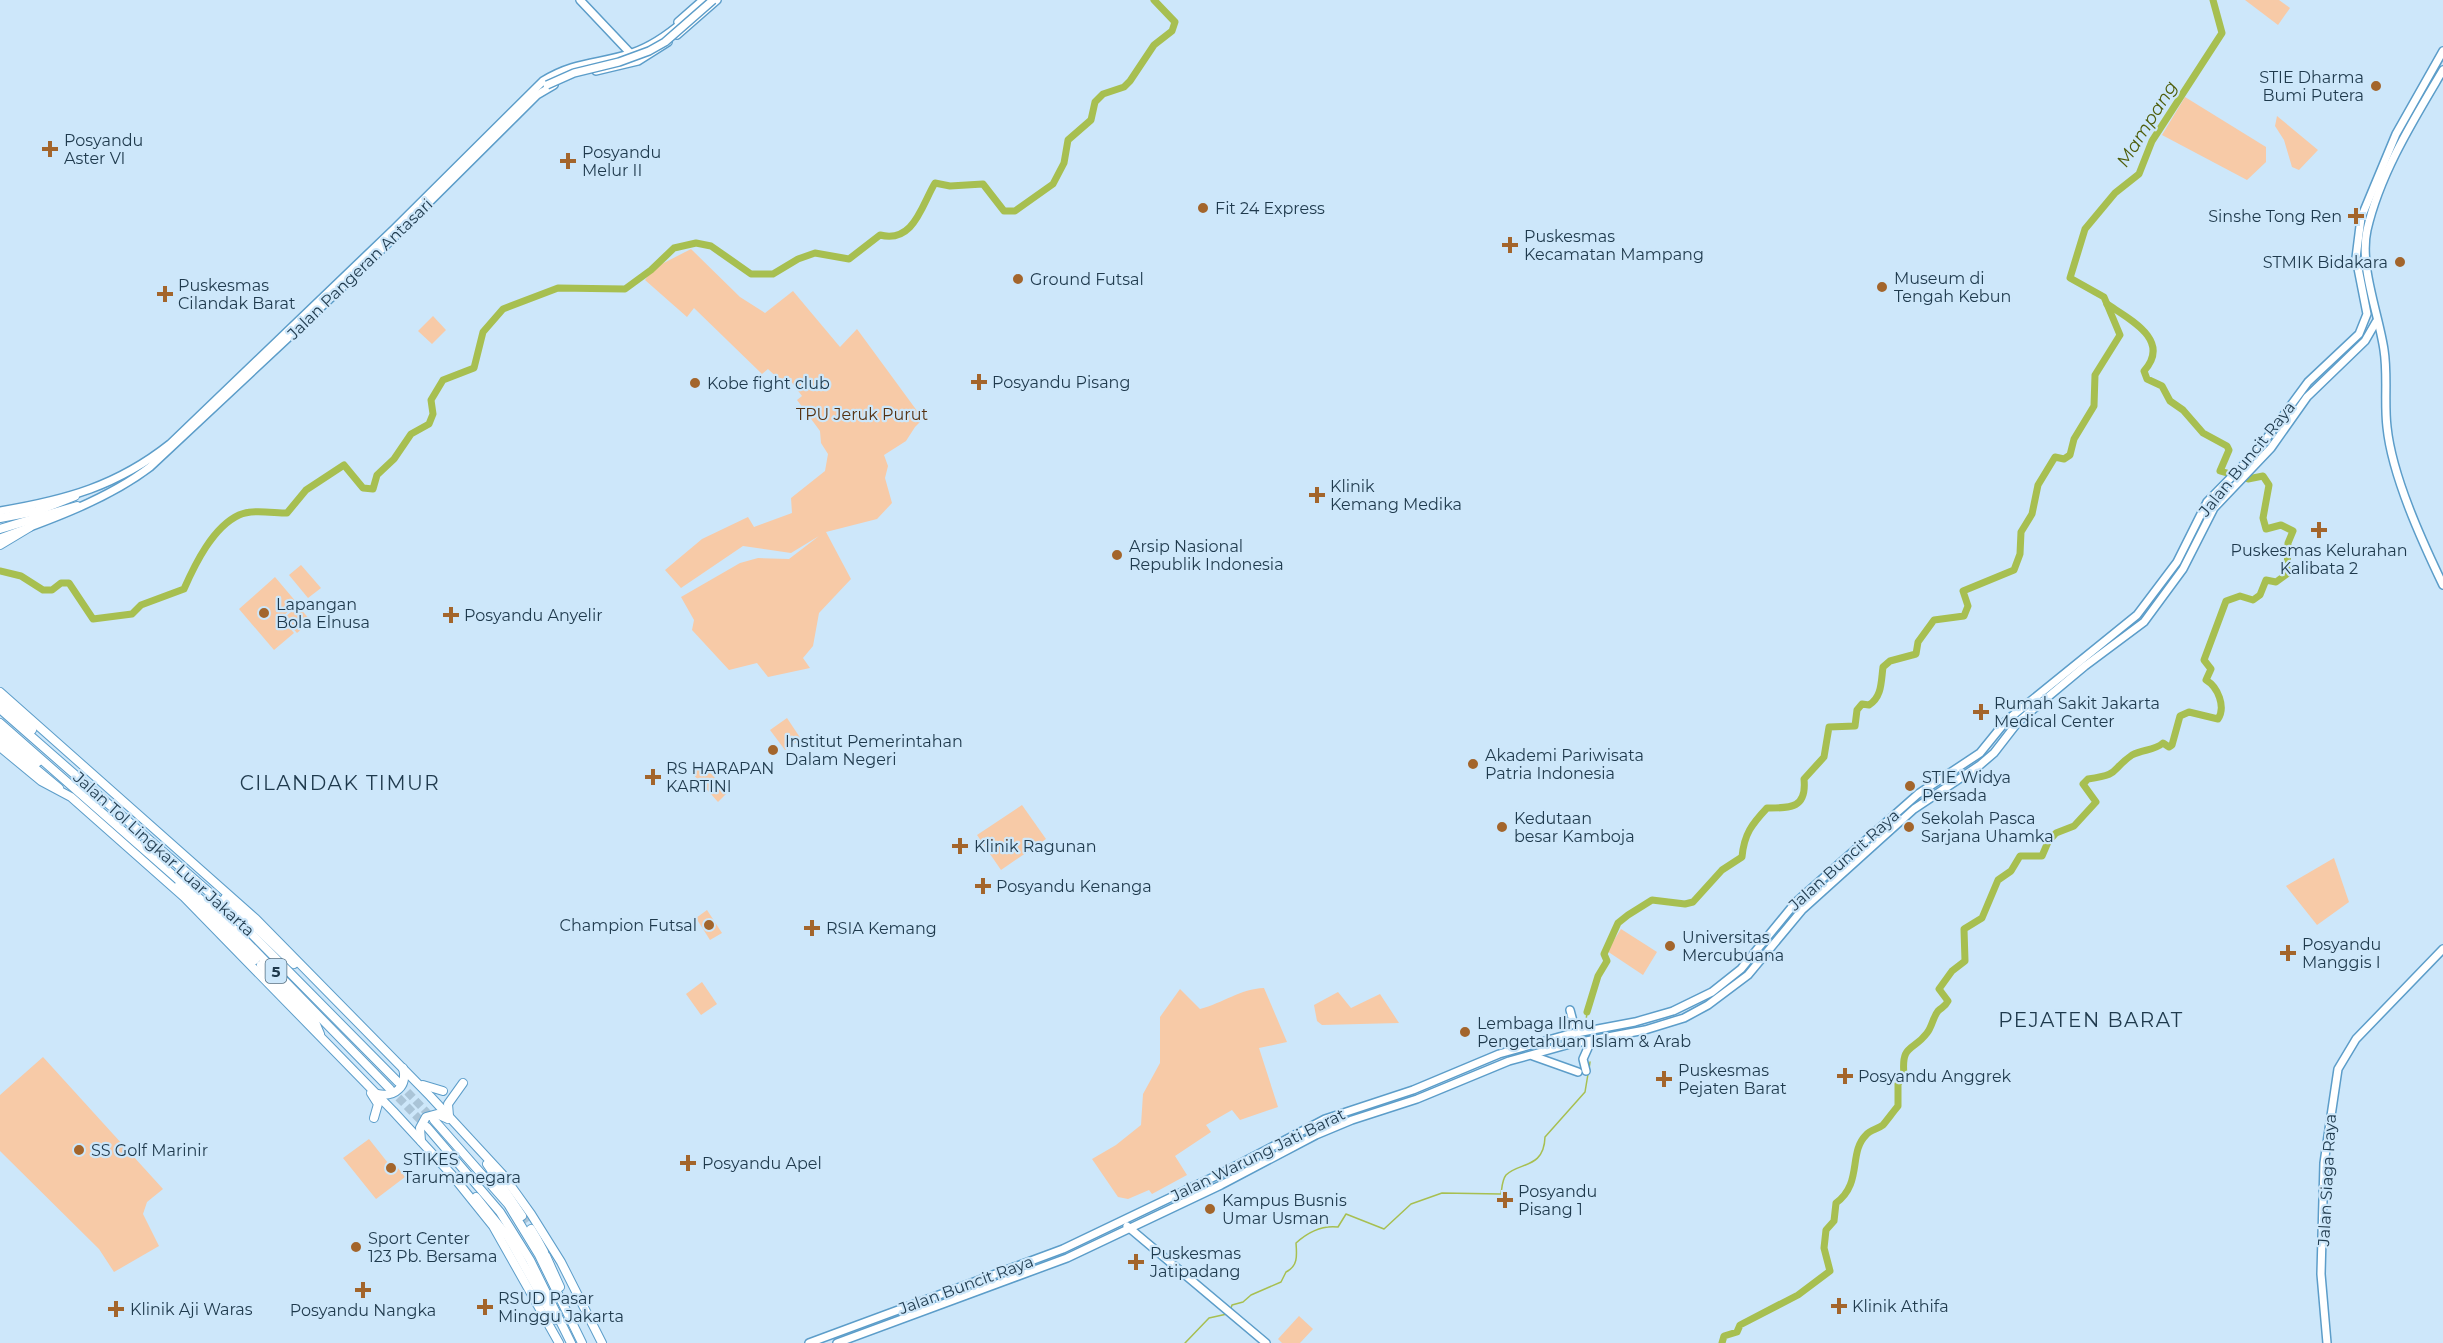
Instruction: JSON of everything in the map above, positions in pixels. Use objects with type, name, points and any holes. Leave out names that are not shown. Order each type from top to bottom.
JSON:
[{"type":"highway","points":[[0,518],[37,511],[75,496]]},
{"type":"highway","points":[[0,529],[77,506]]},
{"type":"highway","points":[[0,545],[30,527]]},
{"type":"highway","points":[[0,692],[256,919],[324,990]]},
{"type":"highway","points":[[0,701],[66,761],[74,774]]},
{"type":"highway","name":"Jalan Tol Lingkar Luar Jakarta","points":[[0,709],[261,941],[398,1082]]},
{"type":"highway","name":"Jalan Tol Lingkar Luar Jakarta","points":[[0,723],[232,927],[390,1089]]},
{"type":"highway","points":[[0,732],[62,777]]},
{"type":"highway","points":[[0,739],[184,897],[421,1141],[493,1226],[559,1343]]},
{"type":"highway","points":[[0,747],[26,769]]},
{"type":"highway","points":[[42,759],[49,752]]},
{"type":"highway","points":[[0,753],[65,793]]},
{"type":"highway","points":[[120,827],[127,837],[258,962],[315,1022],[321,1037]]},
{"type":"highway","points":[[136,828],[207,882],[324,990],[403,1066],[475,1144],[503,1175],[531,1214],[566,1271],[602,1343]]},
{"type":"highway","points":[[377,1094],[391,1094],[401,1086],[403,1066]]},
{"type":"highway","points":[[416,1081],[430,1089],[443,1091]]},
{"type":"highway","points":[[365,1082],[378,1104],[374,1118]]},
{"type":"highway","points":[[449,1117],[448,1104],[463,1083]]},
{"type":"highway","points":[[421,1141],[422,1122],[431,1114],[440,1114],[456,1125]]},
{"type":"highway","points":[[434,1120],[491,1183],[524,1228],[584,1343]]},
{"type":"highway","points":[[427,1127],[500,1212],[530,1260],[569,1343]]},
{"type":"highway","points":[[475,1144],[522,1216]]},
{"type":"highway","points":[[452,1175],[467,1187],[499,1223],[569,1343]]},
{"type":"highway","points":[[531,1229],[545,1254],[584,1343]]},
{"type":"main road","points":[[580,0],[631,51],[638,61]]},
{"type":"main road","name":"Jalan Pangeran Antasari","points":[[216,404],[543,81],[589,61],[631,51],[674,29],[703,0]]},
{"type":"main road","points":[[674,29],[708,0]]},
{"type":"main road","points":[[537,95],[547,85],[574,73],[619,63],[649,51],[665,42],[715,0]]},
{"type":"main road","name":"Jalan Pangeran Antasari","points":[[0,511],[75,496],[139,468],[216,404],[382,250],[537,95],[579,75],[638,61],[661,48],[715,0]]},
{"type":"main road","points":[[2418,94],[2443,51]]},
{"type":"main road","points":[[2443,70],[2388,174],[2367,230],[2366,256],[2376,309],[2376,322],[2383,343],[2390,443],[2408,504],[2443,585]]},
{"type":"main road","points":[[2418,94],[2424,93],[2426,99]]},
{"type":"main road","name":"Jalan Buncit Raya","points":[[1566,1035],[1648,1019],[1699,999],[1742,969],[1779,920],[1796,902],[1910,801],[1980,753],[2006,720],[2137,615],[2174,567],[2207,502],[2258,450],[2308,382],[2359,334],[2366,323],[2366,307],[2356,258],[2359,227],[2380,169],[2418,94]]},
{"type":"main road","name":"Jalan Buncit Raya","points":[[1568,1045],[1664,1025],[1696,1012],[1748,975],[1802,910],[1914,809],[1980,765],[1994,753],[2018,722],[2144,622],[2183,568],[2214,508],[2271,448],[2307,397],[2364,341],[2376,322]]},
{"type":"main road","points":[[2364,341],[2373,337],[2383,343]]},
{"type":"main road","name":"Jalan Pangeran Antasari","points":[[0,537],[30,527],[77,506],[143,472],[207,412]]},
{"type":"main road","points":[[1765,941],[1773,946]]},
{"type":"main road","name":"Jalan Siaga Raya","points":[[2326,1343],[2321,1274],[2324,1163],[2338,1070],[2356,1039],[2443,949]]},
{"type":"main road","points":[[1570,1010],[1574,1025],[1593,1031]]},
{"type":"main road","name":"Jalan Warung Jati Barat","points":[[1127,1230],[1325,1119],[1413,1090],[1499,1054],[1566,1035]]},
{"type":"main road","points":[[1530,1056],[1582,1071],[1583,1059],[1592,1041]]},
{"type":"main road","name":"Jalan Warung Jati Barat","points":[[1127,1230],[1221,1185],[1316,1135],[1530,1056],[1568,1045]]},
{"type":"main road","points":[[1127,1230],[1266,1343]]},
{"type":"main road","name":"Jalan Buncit Raya","points":[[809,1343],[1059,1250],[1127,1230]]},
{"type":"main road","name":"Jalan Buncit Raya","points":[[837,1343],[1039,1269],[1127,1230]]},
{"type":"main road","points":[[1232,1317],[1260,1343]]},
{"type":"green space","points":[[2245,0],[2279,0],[2290,8],[2278,25]]},
{"type":"green space","points":[[2185,97],[2266,147],[2266,162],[2247,180],[2162,135]]},
{"type":"green space","points":[[2277,116],[2318,150],[2299,170],[2292,167],[2284,140],[2275,126]]},
{"type":"green space","name":"TPU Jeruk Purut","points":[[691,249],[740,297],[765,313],[793,291],[840,347],[857,329],[923,419],[906,441],[884,455],[888,466],[885,478],[892,503],[877,519],[826,532],[851,579],[819,613],[813,646],[803,658],[810,668],[768,677],[757,663],[729,670],[692,630],[694,620],[681,597],[740,563],[758,558],[789,559],[819,536],[791,553],[743,546],[681,588],[665,570],[702,539],[748,517],[754,527],[792,513],[791,498],[825,471],[828,454],[821,443],[820,431],[797,400],[802,396],[790,380],[785,385],[768,369],[762,374],[694,308],[687,317],[645,280],[654,268]]},
{"type":"green space","points":[[433,316],[446,330],[432,344],[418,331]]},
{"type":"green space","points":[[301,565],[321,588],[308,598],[289,575]]},
{"type":"green space","name":"Lapangan Bola Elnusa","points":[[275,577],[297,603],[281,618],[294,633],[274,650],[239,609]]},
{"type":"green space","points":[[298,606],[311,621],[297,633],[284,618]]},
{"type":"green space","points":[[787,718],[801,739],[785,750],[770,730]]},
{"type":"green space","points":[[702,764],[728,792],[718,802],[692,773]]},
{"type":"green space","points":[[1022,805],[1046,839],[1001,870],[977,835]]},
{"type":"green space","points":[[2334,858],[2349,902],[2317,925],[2286,886]]},
{"type":"green space","name":"Champion Futsal","points":[[707,910],[722,933],[710,940],[696,918]]},
{"type":"green space","points":[[1621,929],[1657,952],[1643,975],[1607,951]]},
{"type":"green space","points":[[702,982],[717,1004],[701,1015],[686,994]]},
{"type":"green space","points":[[1264,988],[1287,1042],[1259,1048],[1278,1107],[1240,1120],[1232,1110],[1206,1125],[1211,1132],[1175,1156],[1187,1175],[1152,1194],[1149,1190],[1128,1199],[1118,1197],[1092,1159],[1116,1145],[1141,1125],[1143,1094],[1160,1063],[1160,1017],[1180,989],[1200,1009],[1247,991]]},
{"type":"green space","points":[[1338,992],[1351,1008],[1380,994],[1399,1023],[1322,1025],[1317,1021],[1314,1005]]},
{"type":"green space","points":[[43,1057],[163,1189],[147,1202],[143,1214],[159,1246],[114,1272],[99,1249],[0,1151],[0,1095]]},
{"type":"green space","points":[[369,1139],[388,1163],[394,1163],[405,1177],[376,1199],[343,1158]]},
{"type":"green space","points":[[1299,1316],[1313,1329],[1300,1343],[1282,1343],[1278,1339]]},
{"type":"waterway","points":[[0,571],[21,576],[43,590],[52,590],[61,583],[69,583],[93,619],[132,614],[141,605],[184,589],[199,558],[213,537],[239,515],[256,512],[287,513],[306,490],[344,465],[363,488],[373,489],[377,475],[394,459],[411,434],[429,424],[433,414],[431,400],[443,380],[474,368],[483,332],[503,309],[558,288],[625,289],[651,270],[674,248],[696,243],[711,246],[751,274],[773,274],[798,259],[815,253],[849,259],[880,235],[901,234],[909,228],[921,211],[935,183],[950,186],[983,184],[1004,211],[1015,211],[1053,184],[1064,163],[1068,140],[1091,120],[1095,102],[1103,94],[1124,87],[1154,45],[1172,31],[1175,22],[1154,0]]},
{"type":"waterway","name":"Mampang","points":[[1587,1012],[1598,976],[1607,961],[1604,954],[1618,923],[1652,900],[1685,904],[1693,902],[1722,870],[1742,857],[1750,830],[1767,808],[1790,807],[1800,801],[1803,796],[1804,779],[1824,757],[1829,727],[1855,726],[1857,710],[1862,704],[1869,705],[1873,702],[1879,693],[1883,667],[1890,661],[1916,654],[1918,642],[1934,620],[1964,616],[1968,606],[1963,591],[2014,570],[2020,554],[2021,532],[2032,514],[2038,485],[2055,457],[2064,459],[2070,455],[2074,439],[2094,406],[2095,375],[2120,335],[2104,297],[2070,278],[2085,229],[2115,193],[2139,174],[2152,141],[2222,33],[2213,0]]},
{"type":"waterway","points":[[1722,1343],[1724,1336],[1737,1332],[1740,1325],[1798,1295],[1830,1271],[1824,1248],[1826,1230],[1834,1221],[1836,1203],[1850,1186],[1861,1142],[1868,1133],[1883,1125],[1898,1106],[1898,1084],[1904,1075],[1906,1053],[1922,1039],[1930,1028],[1936,1013],[1946,1005],[1948,1001],[1939,989],[1952,971],[1965,961],[1964,929],[1982,918],[1998,880],[2011,871],[2020,856],[2042,856],[2048,842],[2056,833],[2074,826],[2096,802],[2083,784],[2088,779],[2111,773],[2136,753],[2163,743],[2169,747],[2172,745],[2180,716],[2189,712],[2218,719],[2221,709],[2220,698],[2214,687],[2206,680],[2211,669],[2204,660],[2226,601],[2240,596],[2253,600],[2260,595],[2266,580],[2276,582],[2287,574],[2288,543],[2293,531],[2281,525],[2266,529],[2263,518],[2269,485],[2263,476],[2248,479],[2220,471],[2229,450],[2227,446],[2203,433],[2183,410],[2170,401],[2162,386],[2147,379],[2144,371],[2151,360],[2153,350],[2150,340],[2136,324],[2107,304]]},
{"type":"waterway","points":[[1586,1021],[1587,1012]]},
{"type":"waterway","points":[[1589,1069],[1590,1062]]},
{"type":"waterway","points":[[1230,1311],[1232,1305],[1243,1302],[1251,1295],[1281,1282],[1286,1272],[1295,1264],[1296,1243],[1315,1230],[1338,1227],[1346,1214],[1384,1229],[1411,1204],[1442,1193],[1501,1194],[1506,1175],[1536,1160],[1540,1155],[1545,1137],[1585,1092],[1588,1074]]},
{"type":"waterway","points":[[1185,1343],[1209,1318],[1227,1314]]},
{"type":"tunnel","points":[[399,1083],[434,1120]]},
{"type":"tunnel","points":[[390,1089],[426,1126]]},
{"type":"tunnel","points":[[522,1216],[531,1229]]},
{"type":"place","name":"STIE Dharma Bumi Putera","points":[[2376,86]]},
{"type":"place","name":"Posyandu Aster VI","points":[[50,149]]},
{"type":"place","name":"Posyandu Melur II","points":[[568,161]]},
{"type":"place","name":"Fit 24 Express","points":[[1203,208]]},
{"type":"place","name":"Sinshe Tong Ren","points":[[2356,216]]},
{"type":"place","name":"Puskesmas Kecamatan Mampang","points":[[1510,245]]},
{"type":"place","name":"STMIK Bidakara","points":[[2400,262]]},
{"type":"place","name":"Ground Futsal","points":[[1018,279]]},
{"type":"place","name":"Museum di Tengah Kebun","points":[[1882,287]]},
{"type":"place","name":"Puskesmas Cilandak Barat","points":[[165,294]]},
{"type":"place","name":"Posyandu Pisang","points":[[979,382]]},
{"type":"place","name":"Kobe fight club","points":[[695,383]]},
{"type":"place","name":"Klinik Kemang Medika","points":[[1317,495]]},
{"type":"place","name":"Puskesmas Kelurahan Kalibata 2","points":[[2319,530]]},
{"type":"place","name":"Arsip Nasional Republik Indonesia","points":[[1117,555]]},
{"type":"place","name":"Lapangan Bola Elnusa","points":[[264,613]]},
{"type":"place","name":"Posyandu Anyelir","points":[[451,615]]},
{"type":"place","name":"Rumah Sakit Jakarta Medical Center","points":[[1981,712]]},
{"type":"place","name":"Institut Pemerintahan Dalam Negeri","points":[[773,750]]},
{"type":"place","name":"Akademi Pariwisata Patria Indonesia","points":[[1473,764]]},
{"type":"place","name":"RS HARAPAN KARTINI","points":[[653,777]]},
{"type":"place","name":"STIE Widya Persada","points":[[1910,786]]},
{"type":"place","name":"Kedutaan besar Kamboja","points":[[1502,827]]},
{"type":"place","name":"Sekolah Pasca Sarjana Uhamka","points":[[1909,827]]},
{"type":"place","name":"Klinik Ragunan","points":[[960,846]]},
{"type":"place","name":"Posyandu Kenanga","points":[[983,886]]},
{"type":"place","name":"Champion Futsal","points":[[709,925]]},
{"type":"place","name":"RSIA Kemang","points":[[812,928]]},
{"type":"place","name":"Universitas Mercubuana","points":[[1670,946]]},
{"type":"place","name":"Posyandu Manggis I","points":[[2288,953]]},
{"type":"place","name":"Lembaga Ilmu Pengetahuan Islam & Arab","points":[[1465,1032]]},
{"type":"place","name":"Posyandu Anggrek","points":[[1845,1076]]},
{"type":"place","name":"Puskesmas Pejaten Barat","points":[[1664,1079]]},
{"type":"place","name":"SS Golf Marinir","points":[[79,1150]]},
{"type":"place","name":"Posyandu Apel","points":[[688,1163]]},
{"type":"place","name":"STIKES Tarumanegara","points":[[391,1168]]},
{"type":"place","name":"Posyandu Pisang 1","points":[[1505,1200]]},
{"type":"place","name":"Kampus Busnis Umar Usman","points":[[1210,1209]]},
{"type":"place","name":"Sport Center 123 Pb. Bersama","points":[[356,1247]]},
{"type":"place","name":"Puskesmas Jatipadang","points":[[1136,1262]]},
{"type":"place","name":"Posyandu Nangka","points":[[363,1290]]},
{"type":"place","name":"Klinik Athifa","points":[[1839,1306]]},
{"type":"place","name":"RSUD Pasar Minggu Jakarta","points":[[485,1307]]},
{"type":"place","name":"Klinik Aji Waras","points":[[116,1309]]},
{"type":"district","name":"CILANDAK TIMUR","points":[[340,783]]},
{"type":"district","name":"PEJATEN BARAT","points":[[2091,1020]]}]
